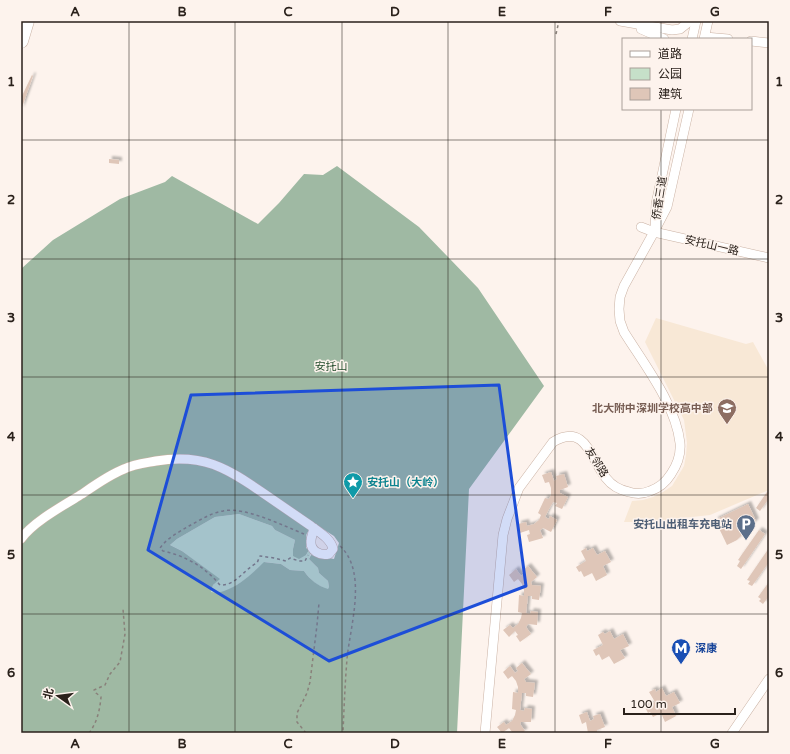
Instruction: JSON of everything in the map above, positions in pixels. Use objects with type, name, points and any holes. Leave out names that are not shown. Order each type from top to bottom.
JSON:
[{"type":"highway","points":[[21,40],[27,21]]},
{"type":"street","points":[[623,22],[672,30],[680,29],[690,21]]},
{"type":"street","points":[[692,38],[696,21]]},
{"type":"street","points":[[705,38],[708,21]]},
{"type":"street","points":[[623,22],[662,38]]},
{"type":"street","points":[[752,41],[769,43]]},
{"type":"street","name":"侨香三道","points":[[654,232],[656,204],[676,110]]},
{"type":"street","name":"侨香三道","points":[[654,232],[666,207],[689,110]]},
{"type":"street","name":"安托山一路","points":[[641,227],[654,232],[769,258]]},
{"type":"street","name":"友邻路","points":[[485,733],[503,535],[507,519],[519,488],[553,442],[561,438],[569,437],[579,439],[584,443],[605,477],[617,488],[625,491],[642,493],[651,491],[659,487],[668,479],[675,467],[679,454],[680,443],[674,420],[666,400],[624,332],[620,321],[620,297],[624,286],[654,232]]},
{"type":"street","points":[[21,539],[37,524],[61,507],[123,469],[165,459],[188,459],[206,462],[224,468],[239,476],[313,533],[331,543],[333,549],[329,554],[322,555],[313,549],[311,543],[313,533]]},
{"type":"street","points":[[732,733],[769,678]]},
{"type":"path","points":[[556,34],[559,21]]},
{"type":"path","points":[[313,533],[249,513],[224,510],[213,513],[182,530],[163,543],[160,548],[186,557],[210,574],[220,585],[224,586],[244,574],[257,563],[260,556],[286,562],[290,558],[300,561],[305,560],[313,549]]},
{"type":"path","points":[[331,543],[342,547],[348,555],[355,580],[354,614],[348,657],[343,733]]},
{"type":"path","points":[[306,733],[297,722],[296,718],[310,682],[317,625],[318,603]]},
{"type":"path","points":[[89,733],[95,723],[101,701],[101,697],[94,690],[105,685],[110,674],[120,662],[124,634],[123,609]]},
{"type":"highlighted area","points":[[499,385],[526,586],[329,661],[148,550],[191,395]]},
{"type":"shaded area","name":"北大附中深圳学校高中部","points":[[656,318],[746,344],[753,342],[769,371],[769,490],[710,515],[647,522],[624,522],[632,501],[653,497],[672,486],[684,466],[686,455],[687,443],[684,420],[645,342]]},
{"type":"green space","name":"安托山","points":[[337,166],[419,227],[478,288],[544,386],[469,489],[457,733],[21,733],[21,269],[53,240],[120,199],[165,182],[172,176],[258,224],[279,203],[304,174],[323,175]],"holes":[[[239,514],[272,526],[275,530],[295,540],[293,556],[299,559],[306,555],[309,550],[306,548],[306,535],[315,524],[334,536],[339,543],[334,559],[311,555],[309,559],[318,568],[319,573],[328,581],[328,589],[314,582],[304,571],[290,570],[281,564],[264,562],[240,583],[230,589],[222,592],[211,592],[213,585],[220,579],[182,551],[170,545],[177,539],[215,517]]]},
{"type":"green space","points":[[239,514],[272,526],[275,530],[295,540],[293,549],[306,555],[309,550],[311,553],[309,559],[318,568],[319,573],[328,581],[328,590],[314,582],[304,571],[290,570],[281,564],[265,562],[246,579],[235,586],[223,592],[211,592],[213,585],[219,579],[182,551],[170,545],[177,539],[215,517]]},
{"type":"building","points":[[32,75],[33,76],[21,110],[21,98]]},
{"type":"building","points":[[109,159],[119,160],[119,164],[109,163]]},
{"type":"building","points":[[551,472],[554,481],[557,479],[556,476],[564,474],[568,487],[560,490],[560,493],[568,497],[562,509],[555,506],[557,503],[553,502],[545,517],[549,519],[550,516],[557,520],[551,532],[543,528],[540,530],[543,538],[529,542],[527,535],[530,534],[529,530],[520,533],[518,524],[526,522],[527,526],[534,524],[539,520],[541,515],[538,513],[545,498],[549,499],[551,495],[549,482],[545,483],[542,475]]},
{"type":"building","points":[[767,492],[769,493],[769,498],[760,511],[756,508]]},
{"type":"building","points":[[748,504],[756,521],[737,540],[727,545],[715,520]]},
{"type":"building","points":[[759,530],[765,534],[741,569],[737,566],[740,561],[738,560]]},
{"type":"building","points":[[586,548],[587,551],[593,548],[597,555],[605,551],[611,562],[603,566],[607,575],[596,581],[592,573],[584,577],[581,571],[579,572],[576,567],[586,561],[581,551]]},
{"type":"building","points":[[769,548],[769,562],[752,586],[748,584],[750,581],[747,580]]},
{"type":"building","points":[[528,566],[537,577],[531,582],[532,585],[541,586],[539,600],[532,599],[532,596],[528,596],[526,613],[530,614],[531,611],[538,612],[537,625],[528,624],[526,627],[531,634],[520,642],[515,631],[509,637],[503,630],[510,625],[513,628],[518,624],[522,613],[518,612],[519,595],[524,596],[522,584],[518,579],[514,582],[509,575],[516,569],[521,576],[524,574],[522,571]]},
{"type":"building","points":[[769,582],[769,596],[763,604],[759,601],[761,599],[758,597]]},
{"type":"building","points":[[610,631],[614,639],[623,634],[629,646],[620,650],[625,658],[614,664],[609,656],[602,660],[599,654],[596,656],[593,650],[603,645],[598,635],[603,632],[605,634]]},
{"type":"building","points":[[522,663],[531,674],[524,679],[526,682],[535,683],[533,697],[526,696],[526,693],[522,693],[520,710],[524,711],[525,708],[532,709],[531,722],[521,722],[520,724],[525,731],[522,733],[510,733],[512,732],[509,728],[502,733],[497,727],[504,722],[506,725],[512,721],[516,710],[512,709],[513,692],[518,693],[516,681],[512,676],[508,679],[503,672],[510,666],[515,673],[518,671],[516,668]]},
{"type":"building","points":[[662,688],[666,696],[674,692],[680,703],[672,707],[676,716],[665,722],[661,713],[653,717],[650,712],[648,713],[645,707],[655,702],[649,692],[655,689],[656,692]]},
{"type":"building","points":[[587,712],[590,721],[594,719],[593,716],[600,714],[605,727],[597,730],[597,733],[588,733],[586,722],[582,724],[579,715]]},
{"type":"place","name":"北大附中深圳学校高中部","points":[[727,425]]},
{"type":"place","name":"安托山（大岭）","points":[[353,499]]},
{"type":"place","name":"安托山出租车充电站","points":[[746,541]]},
{"type":"place","name":"深康","points":[[681,665]]}]
